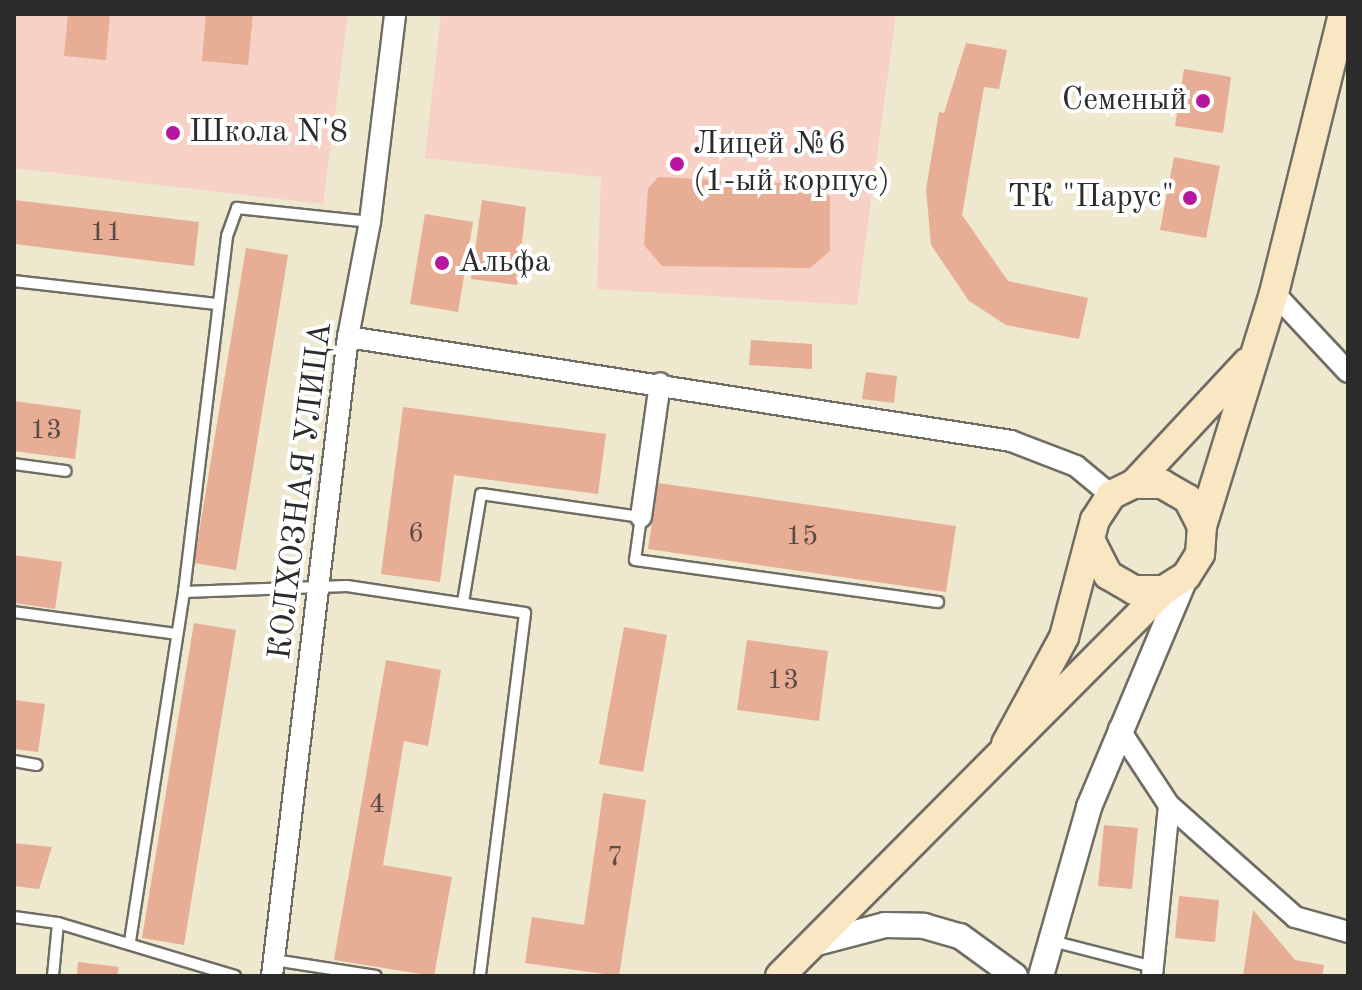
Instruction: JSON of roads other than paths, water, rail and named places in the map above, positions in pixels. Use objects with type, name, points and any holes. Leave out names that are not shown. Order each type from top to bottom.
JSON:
[{"type":"main road","points":[[780,976],[817,943],[1006,744],[1175,583],[1200,554],[1202,526],[1274,293],[1343,14]]},
{"type":"main road","points":[[1006,744],[1064,637],[1093,545],[1095,520],[1253,356]]},
{"type":"main road","points":[[1122,490],[1162,484],[1188,499],[1202,526]]},
{"type":"main road","points":[[1093,545],[1108,575],[1134,590],[1175,583]]},
{"type":"street","name":"КОЛХОЗНАЯ УЛИЦА","points":[[273,968],[322,589],[348,337],[370,222],[395,14]]},
{"type":"street","points":[[1274,293],[1348,372]]},
{"type":"street","points":[[348,337],[660,383],[1011,441],[1076,466],[1122,490]]},
{"type":"street","points":[[641,517],[660,383]]},
{"type":"street","points":[[1041,976],[1119,729],[1175,583]]},
{"type":"street","points":[[1119,729],[1169,805],[1295,917],[1348,932]]},
{"type":"street","points":[[1152,972],[1169,805]]},
{"type":"street","points":[[817,943],[885,925],[924,926],[960,936],[1015,976]]},
{"type":"lane","points":[[130,941],[184,592],[216,304],[237,208],[370,222]]},
{"type":"lane","points":[[14,281],[216,304]]},
{"type":"lane","points":[[14,464],[66,471]]},
{"type":"lane","points":[[463,602],[481,494],[641,517],[635,560],[938,602]]},
{"type":"lane","points":[[184,592],[322,589],[463,602],[525,613],[480,976]]},
{"type":"lane","points":[[14,612],[177,634]]},
{"type":"lane","points":[[14,761],[37,765]]},
{"type":"lane","points":[[14,917],[58,923],[130,941],[235,976]]},
{"type":"lane","points":[[53,976],[58,923]]},
{"type":"lane","points":[[1050,940],[1152,972]]},
{"type":"lane","points":[[273,968],[376,976]]},
{"type":"place","name":"Семеный","points":[[1203,101]]},
{"type":"place","name":"Школа N'8","points":[[173,133]]},
{"type":"place","name":"Лицей №6 (1-ый корпус)","points":[[677,164]]},
{"type":"place","name":"ТК \"Парус\"","points":[[1190,198]]},
{"type":"place","name":"Альфа","points":[[442,263]]}]
